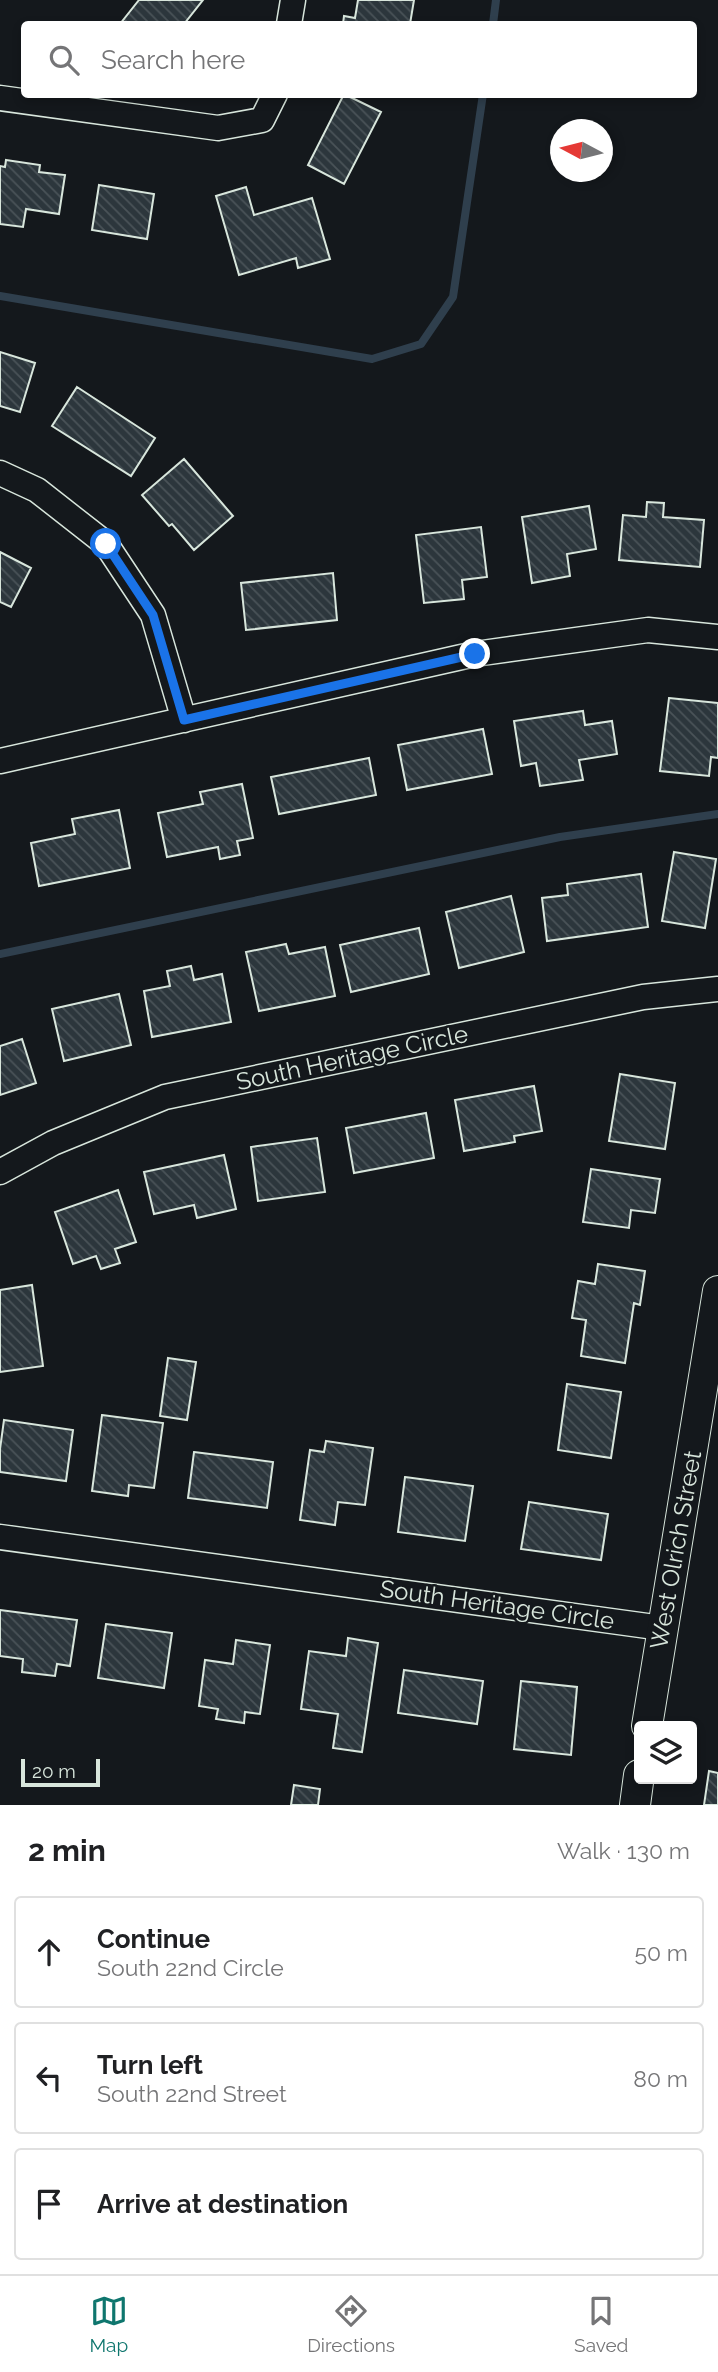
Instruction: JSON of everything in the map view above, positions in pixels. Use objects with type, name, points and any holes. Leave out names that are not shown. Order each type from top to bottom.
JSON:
[{"type":"street","points":[[290,21],[293,0]]},
{"type":"street","points":[[0,98],[218,128],[262,120],[273,98]]},
{"type":"street","points":[[0,473],[37,490],[106,544],[153,615],[184,720]]},
{"type":"street","points":[[0,761],[475,654],[648,630],[718,637]]},
{"type":"street","name":"South Heritage Circle","points":[[0,1172],[53,1143],[165,1097],[643,997],[718,989]]},
{"type":"street","name":"West Olrich Street","points":[[648,1721],[662,1628],[710,1401],[718,1291]]},
{"type":"street","name":"South Heritage Circle","points":[[0,1536],[662,1628]]},
{"type":"street","points":[[635,1805],[638,1784]]},
{"type":"building","points":[[139,0],[203,0],[186,21],[122,21]]},
{"type":"building","points":[[358,0],[414,0],[410,21],[343,21],[344,16],[355,18]]},
{"type":"building","points":[[342,98],[352,98],[381,112],[344,184],[308,165]]},
{"type":"building","points":[[6,160],[40,165],[39,172],[65,175],[59,214],[26,209],[23,227],[0,224],[0,166],[5,167]]},
{"type":"building","points":[[99,185],[154,194],[147,239],[92,230]]},
{"type":"building","points":[[246,187],[254,215],[312,198],[330,259],[298,268],[296,258],[239,275],[216,196]]},
{"type":"building","points":[[0,352],[35,363],[20,412],[0,406]]},
{"type":"building","points":[[77,387],[155,438],[131,476],[52,426]]},
{"type":"building","points":[[184,459],[233,516],[194,550],[142,495]]},
{"type":"building","points":[[647,502],[664,503],[663,517],[704,520],[700,567],[619,560],[623,515],[646,517]]},
{"type":"building","points":[[589,506],[596,549],[567,554],[570,576],[532,583],[522,517]]},
{"type":"building","points":[[481,527],[487,577],[462,580],[464,599],[424,603],[416,535]]},
{"type":"building","points":[[0,552],[31,568],[11,607],[0,602]]},
{"type":"building","points":[[333,573],[337,620],[246,630],[241,583]]},
{"type":"building","points":[[669,698],[718,703],[718,758],[711,757],[709,776],[660,771]]},
{"type":"building","points":[[583,711],[585,725],[612,721],[617,754],[579,760],[583,780],[540,786],[536,763],[521,766],[514,721]]},
{"type":"building","points":[[483,729],[492,774],[407,790],[398,745]]},
{"type":"building","points":[[369,758],[376,795],[279,814],[271,777]]},
{"type":"building","points":[[242,784],[253,838],[237,841],[240,855],[220,859],[218,847],[167,857],[158,813],[203,804],[200,792]]},
{"type":"building","points":[[119,810],[130,868],[39,886],[31,843],[75,834],[72,819]]},
{"type":"building","points":[[674,852],[716,859],[705,928],[662,921]]},
{"type":"building","points":[[641,874],[648,927],[547,941],[542,898],[568,895],[567,884]]},
{"type":"building","points":[[511,896],[524,952],[459,968],[446,912]]},
{"type":"building","points":[[419,928],[429,974],[351,992],[340,945]]},
{"type":"building","points":[[286,944],[289,954],[325,947],[335,996],[259,1011],[246,952]]},
{"type":"building","points":[[191,966],[194,980],[222,974],[231,1022],[152,1037],[144,991],[170,986],[167,971]]},
{"type":"building","points":[[119,994],[131,1045],[64,1061],[52,1009]]},
{"type":"building","points":[[22,1039],[36,1083],[0,1095],[0,1046]]},
{"type":"building","points":[[620,1074],[675,1083],[665,1149],[609,1141]]},
{"type":"building","points":[[534,1086],[542,1131],[514,1136],[515,1142],[464,1151],[455,1100]]},
{"type":"building","points":[[426,1113],[434,1158],[354,1173],[346,1128]]},
{"type":"building","points":[[317,1138],[325,1192],[258,1201],[251,1147]]},
{"type":"building","points":[[224,1155],[236,1209],[197,1218],[194,1205],[154,1214],[144,1172]]},
{"type":"building","points":[[591,1169],[660,1179],[655,1213],[631,1210],[629,1228],[583,1222]]},
{"type":"building","points":[[118,1190],[136,1242],[115,1249],[120,1263],[101,1269],[96,1256],[73,1264],[55,1212]]},
{"type":"building","points":[[598,1264],[645,1271],[640,1305],[634,1303],[625,1363],[581,1356],[586,1320],[572,1318],[578,1281],[595,1284]]},
{"type":"building","points":[[32,1285],[43,1366],[0,1372],[0,1290]]},
{"type":"building","points":[[168,1358],[196,1362],[187,1420],[160,1416]]},
{"type":"building","points":[[567,1384],[621,1392],[611,1458],[558,1450]]},
{"type":"building","points":[[102,1415],[163,1423],[154,1488],[129,1485],[128,1496],[92,1491]]},
{"type":"building","points":[[4,1420],[73,1430],[66,1481],[0,1472]]},
{"type":"building","points":[[326,1441],[373,1448],[365,1505],[338,1502],[335,1525],[300,1520],[310,1450],[324,1452]]},
{"type":"building","points":[[194,1452],[273,1462],[267,1508],[188,1498]]},
{"type":"building","points":[[405,1477],[473,1486],[465,1541],[398,1532]]},
{"type":"building","points":[[529,1502],[608,1514],[601,1560],[521,1549]]},
{"type":"building","points":[[0,1610],[77,1620],[70,1666],[57,1664],[55,1676],[22,1672],[23,1659],[0,1656]]},
{"type":"building","points":[[106,1624],[172,1633],[164,1688],[98,1678]]},
{"type":"building","points":[[348,1638],[378,1643],[362,1752],[333,1748],[338,1714],[301,1709],[309,1651],[346,1656]]},
{"type":"building","points":[[236,1640],[270,1645],[260,1714],[245,1712],[244,1723],[216,1719],[218,1709],[199,1706],[205,1660],[233,1664]]},
{"type":"building","points":[[404,1670],[483,1681],[477,1724],[398,1713]]},
{"type":"building","points":[[521,1681],[577,1687],[571,1755],[514,1749]]},
{"type":"building","points":[[709,1771],[718,1773],[718,1805],[704,1805]]},
{"type":"building","points":[[294,1785],[320,1789],[318,1805],[291,1805]]},
{"type":"waterway","points":[[493,21],[496,0]]},
{"type":"waterway","points":[[0,296],[372,359],[421,344],[453,297],[482,98]]},
{"type":"waterway","points":[[0,954],[560,837],[718,814]]},
{"type":"route","points":[[106,544],[153,615],[184,720],[475,654]]}]
